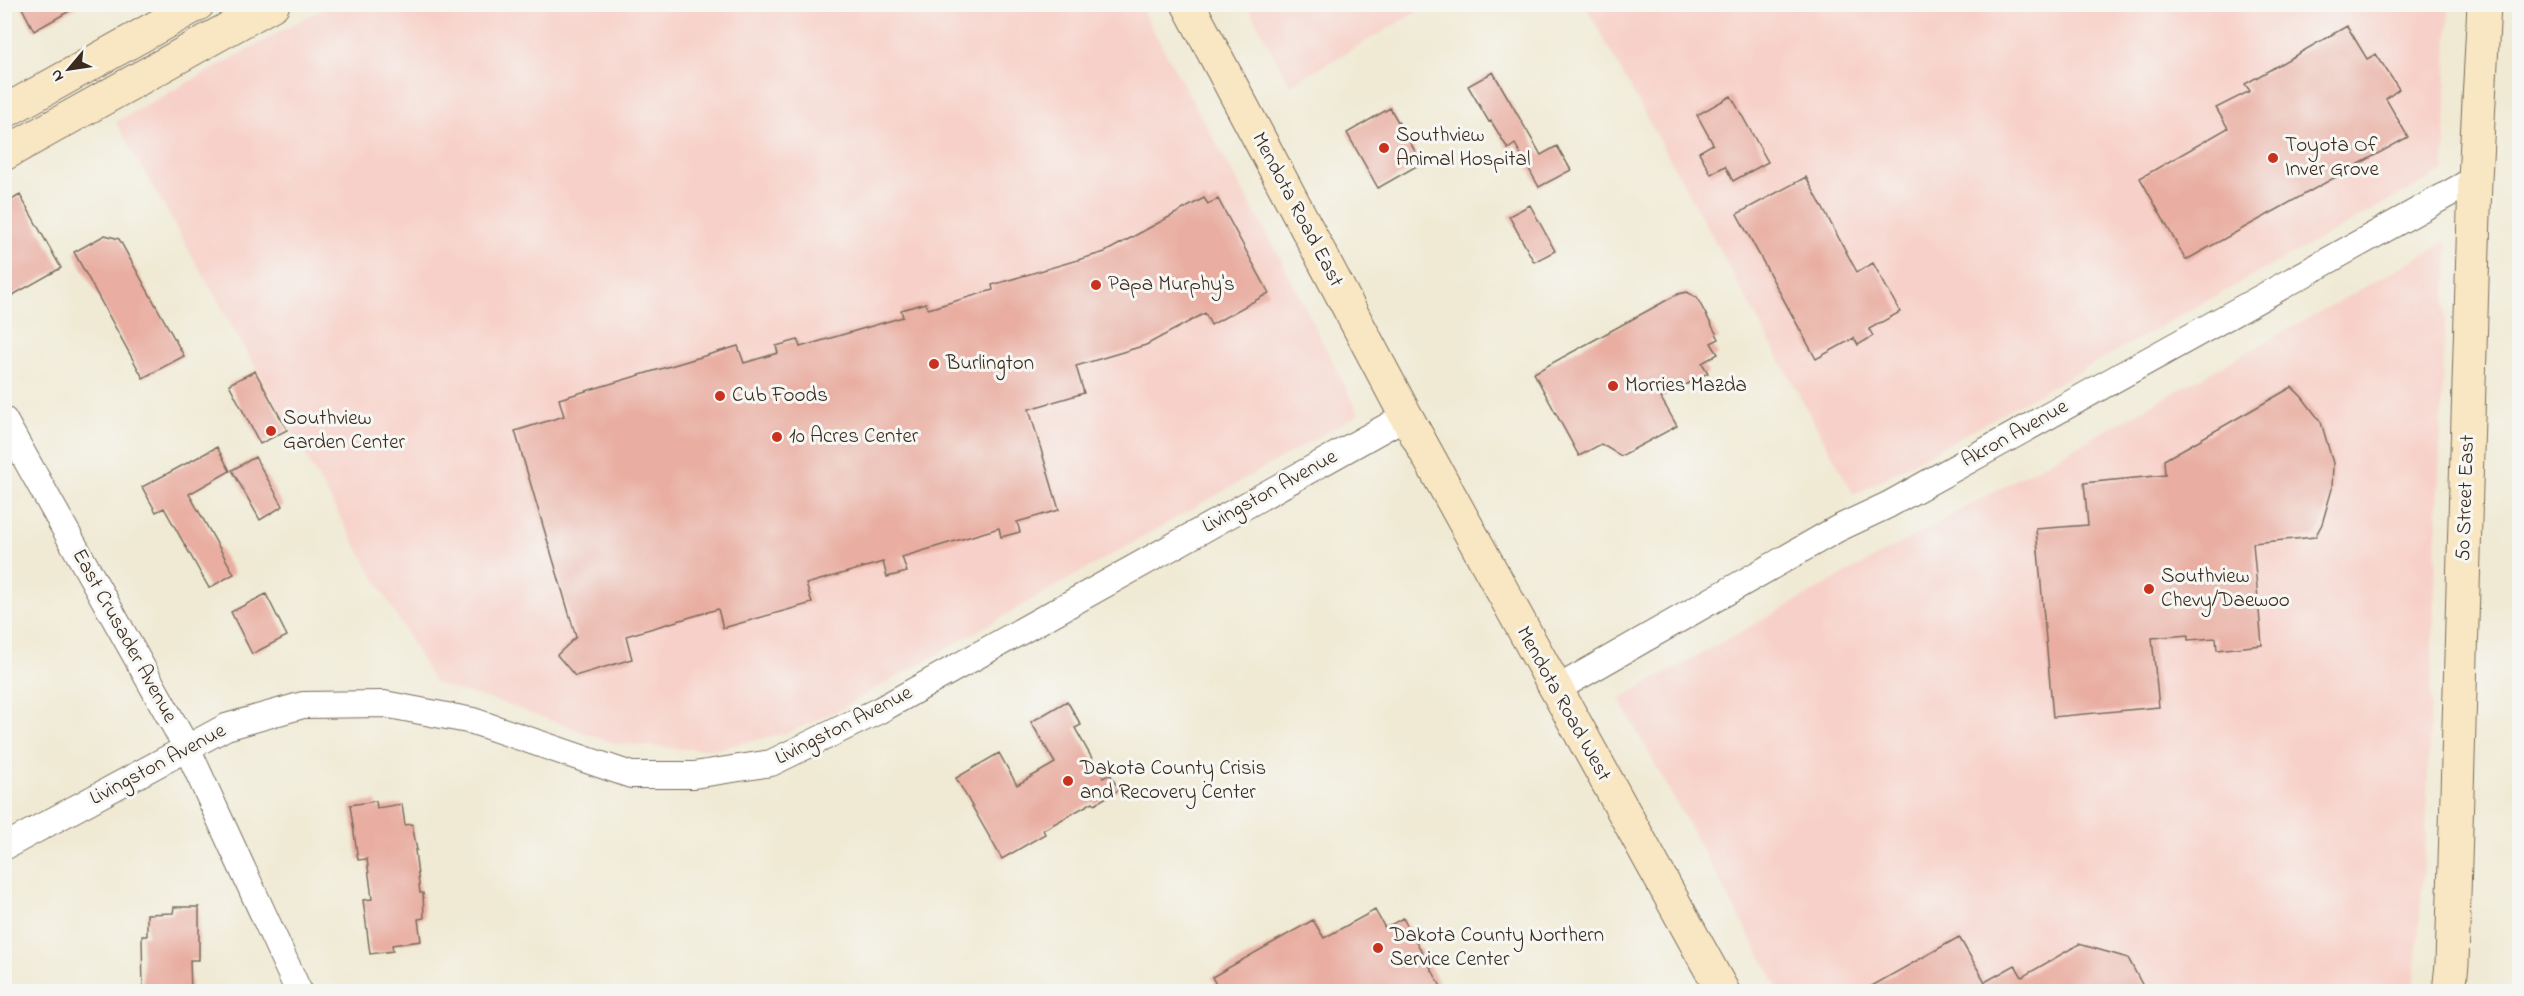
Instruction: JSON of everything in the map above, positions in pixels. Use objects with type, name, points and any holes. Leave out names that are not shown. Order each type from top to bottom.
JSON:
[{"type":"street","points":[[4,112],[198,4]]},
{"type":"street","name":"Mendota Road East","points":[[1188,4],[1406,416]]},
{"type":"street","name":"50 Street East","points":[[2449,992],[2475,179],[2484,4]]},
{"type":"street","points":[[4,154],[271,5]]},
{"type":"street","name":"Akron Avenue","points":[[1555,690],[1838,529],[1888,505],[2475,179]]},
{"type":"street","name":"Mendota Road West","points":[[1406,416],[1723,992]]},
{"type":"street","name":"Livingston Avenue","points":[[4,847],[226,728],[303,705],[384,704],[473,721],[631,775],[694,775],[771,764],[880,710],[1406,416]]},
{"type":"street","name":"East Crusader Avenue","points":[[4,420],[187,748],[298,989]]},
{"type":"shaded area","name":"10 Acres Center","points":[[329,5],[1139,5],[1281,259],[1359,414],[837,711],[790,732],[718,749],[681,749],[613,743],[497,701],[435,684],[116,122]]},
{"type":"shaded area","points":[[1247,5],[1429,5],[1290,85]]},
{"type":"shaded area","points":[[1585,5],[2449,5],[2444,171],[1854,495]]},
{"type":"shaded area","points":[[2448,241],[2425,856],[2413,991],[1780,991],[1619,699]]},
{"type":"building","points":[[20,4],[82,4],[34,31]]},
{"type":"building","name":"Toyota Of Inver Grove","points":[[2347,26],[2367,59],[2376,54],[2399,89],[2386,99],[2408,137],[2186,260],[2140,178],[2228,128],[2216,108],[2250,91],[2245,84]]},
{"type":"building","points":[[1493,72],[1541,155],[1557,146],[1571,170],[1539,187],[1515,144],[1508,149],[1468,86]]},
{"type":"building","points":[[1731,96],[1768,162],[1733,181],[1725,166],[1711,174],[1699,152],[1713,144],[1697,115]]},
{"type":"building","name":"Southview Animal Hospital","points":[[1390,108],[1422,163],[1378,188],[1347,133]]},
{"type":"building","points":[[1806,177],[1857,272],[1873,263],[1900,312],[1869,329],[1873,336],[1858,345],[1854,338],[1816,359],[1737,214]]},
{"type":"building","points":[[20,195],[61,268],[4,300],[4,204]]},
{"type":"building","name":"10 Acres Center","points":[[1204,198],[1208,204],[1218,199],[1269,293],[1211,325],[1205,313],[1146,345],[1076,366],[1084,393],[1029,409],[1059,510],[1017,522],[1020,532],[1001,537],[999,528],[902,557],[907,572],[887,577],[883,562],[806,584],[812,603],[723,628],[718,609],[626,636],[632,659],[575,676],[557,655],[576,637],[515,431],[564,416],[559,399],[738,346],[744,363],[778,353],[776,346],[798,340],[800,347],[903,317],[901,310],[926,303],[928,309],[993,290],[992,285],[1105,252]]},
{"type":"building","points":[[1530,205],[1555,251],[1534,262],[1509,216]]},
{"type":"building","points":[[105,235],[119,239],[184,356],[143,378],[74,252]]},
{"type":"building","name":"Morries Mazda","points":[[1687,292],[1697,298],[1719,339],[1711,343],[1718,354],[1702,363],[1708,373],[1661,398],[1677,426],[1621,456],[1601,444],[1579,456],[1534,373],[1678,294]]},
{"type":"building","points":[[255,371],[287,430],[260,444],[229,384]]},
{"type":"building","name":"Southview Chevy/Daewoo","points":[[2292,387],[2321,422],[2333,463],[2332,489],[2322,524],[2315,537],[2253,543],[2262,645],[2217,650],[2216,638],[2188,640],[2188,635],[2152,638],[2159,707],[2053,717],[2036,529],[2088,525],[2084,483],[2165,475],[2164,460]]},
{"type":"building","points":[[217,447],[230,471],[189,494],[234,574],[209,588],[164,508],[156,512],[142,487]]},
{"type":"building","points":[[255,457],[283,506],[260,520],[232,470]]},
{"type":"building","points":[[266,594],[287,636],[252,654],[231,612]]},
{"type":"building","name":"Dakota County Crisis and Recovery Center","points":[[1067,701],[1081,725],[1075,728],[1103,778],[1110,774],[1119,790],[1043,830],[1045,834],[1002,859],[956,778],[999,753],[1017,785],[1055,763],[1031,722]]},
{"type":"building","points":[[376,801],[377,808],[402,804],[405,825],[412,824],[417,850],[415,850],[420,893],[423,893],[424,918],[418,919],[421,941],[392,945],[393,951],[370,954],[363,900],[372,899],[367,859],[358,860],[350,805]]},
{"type":"building","points":[[174,907],[199,907],[199,960],[190,960],[191,992],[143,992],[142,936],[147,936],[147,914],[173,913]]},
{"type":"building","name":"Dakota County Northern Service Center","points":[[1375,910],[1385,928],[1403,918],[1444,992],[1220,992],[1212,977],[1313,920],[1324,938]]},
{"type":"building","points":[[1959,937],[1985,982],[2015,965],[2022,977],[2079,944],[2128,958],[2146,992],[1861,992]]},
{"type":"place","name":"Southview Animal Hospital","points":[[1384,148]]},
{"type":"place","name":"Toyota Of Inver Grove","points":[[2273,158]]},
{"type":"place","name":"Papa Murphy's","points":[[1096,285]]},
{"type":"place","name":"Burlington","points":[[934,364]]},
{"type":"place","name":"Morries Mazda","points":[[1613,386]]},
{"type":"place","name":"Cub Foods","points":[[720,396]]},
{"type":"place","name":"Southview Garden Center","points":[[271,431]]},
{"type":"place","name":"10 Acres Center","points":[[777,437]]},
{"type":"place","name":"Southview Chevy/Daewoo","points":[[2149,589]]},
{"type":"place","name":"Dakota County Crisis and Recovery Center","points":[[1068,781]]},
{"type":"place","name":"Dakota County Northern Service Center","points":[[1378,948]]}]
